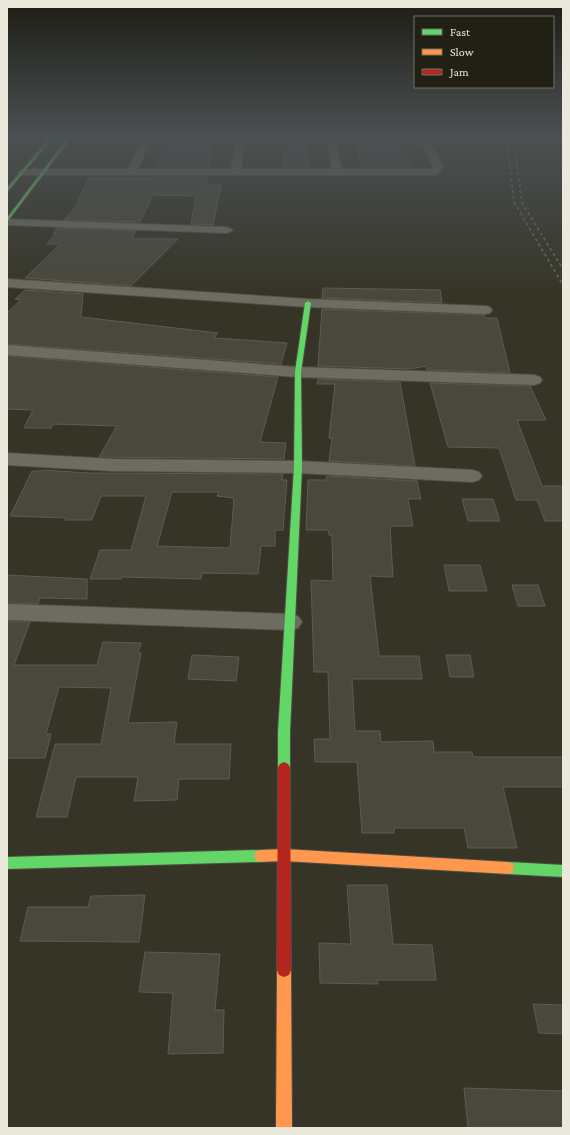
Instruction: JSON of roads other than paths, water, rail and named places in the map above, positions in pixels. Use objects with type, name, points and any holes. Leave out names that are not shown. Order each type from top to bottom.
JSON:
[{"type":"street","points":[[7,221],[30,190]]},
{"type":"street","points":[[7,221],[227,230]]},
{"type":"street","points":[[7,283],[308,303],[485,310]]},
{"type":"street","points":[[284,1128],[284,732],[298,467],[298,372],[308,303]]},
{"type":"street","points":[[7,350],[176,364],[298,372],[534,380]]},
{"type":"street","points":[[7,459],[112,465],[298,467],[472,476]]},
{"type":"street","points":[[7,612],[290,622]]},
{"type":"street","points":[[7,863],[284,856],[563,871]]},
{"type":"railway","points":[[513,190],[514,202],[563,285]]},
{"type":"railway","points":[[520,190],[522,203],[563,269]]}]
